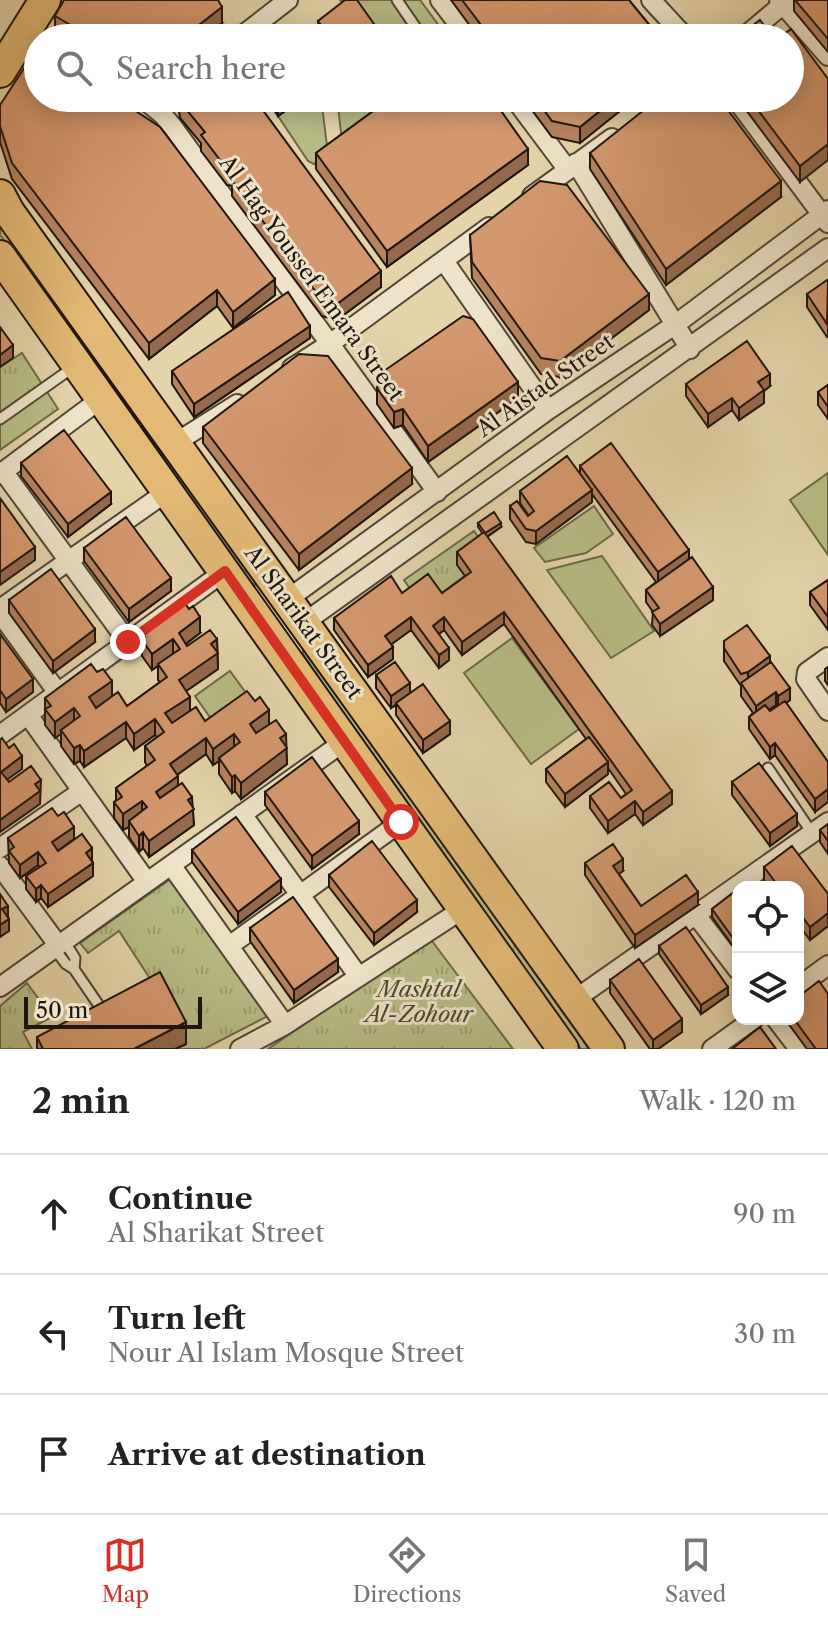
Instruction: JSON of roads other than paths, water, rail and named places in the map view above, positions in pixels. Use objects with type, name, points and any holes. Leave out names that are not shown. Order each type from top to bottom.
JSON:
[{"type":"main road","points":[[36,24],[45,0]]},
{"type":"main road","points":[[0,72],[24,44]]},
{"type":"main road","name":"Al Sharikat Street","points":[[0,195],[9,212],[609,1049]]},
{"type":"main road","name":"Al Sharikat Street","points":[[0,256],[563,1049]]},
{"type":"street","points":[[257,24],[288,0]]},
{"type":"street","points":[[440,0],[458,24]]},
{"type":"street","points":[[651,0],[673,24]]},
{"type":"street","points":[[759,24],[783,2],[801,24]]},
{"type":"street","points":[[804,27],[828,56]]},
{"type":"street","name":"Al Hag Youssef Emara Street","points":[[161,112],[437,492]]},
{"type":"street","points":[[526,112],[572,167],[690,349]]},
{"type":"street","points":[[746,112],[826,216]]},
{"type":"street","points":[[279,377],[331,343],[627,126]]},
{"type":"street","name":"Al Aistad Street","points":[[296,611],[437,492],[548,410],[676,324],[826,216]]},
{"type":"street","points":[[296,611],[690,349],[828,248]]},
{"type":"street","points":[[444,261],[548,410]]},
{"type":"street","points":[[175,443],[253,393]]},
{"type":"street","points":[[102,398],[2,473],[128,642]]},
{"type":"street","points":[[58,693],[0,611],[168,491]]},
{"type":"street","points":[[3,727],[28,715],[225,571]]},
{"type":"street","points":[[828,657],[810,670],[806,679],[828,711]]},
{"type":"street","points":[[28,715],[147,882]]},
{"type":"street","points":[[0,987],[345,741]]},
{"type":"street","points":[[0,848],[82,791]]},
{"type":"street","points":[[242,814],[359,977]]},
{"type":"street","points":[[229,946],[401,822]]},
{"type":"street","points":[[574,1000],[828,822]]},
{"type":"street","points":[[171,865],[285,1025]]},
{"type":"street","points":[[0,866],[59,945]]},
{"type":"street","points":[[240,1049],[285,1025],[463,909]]},
{"type":"street","points":[[696,915],[732,962]]},
{"type":"street","points":[[804,983],[828,965]]},
{"type":"street","points":[[712,1049],[746,1025]]},
{"type":"street","points":[[781,1025],[799,1049]]},
{"type":"lane","points":[[397,0],[413,24]]},
{"type":"lane","points":[[0,419],[78,364]]},
{"type":"lane","points":[[768,768],[812,833]]},
{"type":"lane","points":[[59,945],[75,958],[74,969],[102,1010]]},
{"type":"lane","points":[[90,1018],[116,1003]]},
{"type":"park label","name":"Mashtal Al-Zohour","points":[[419,1002]]}]
